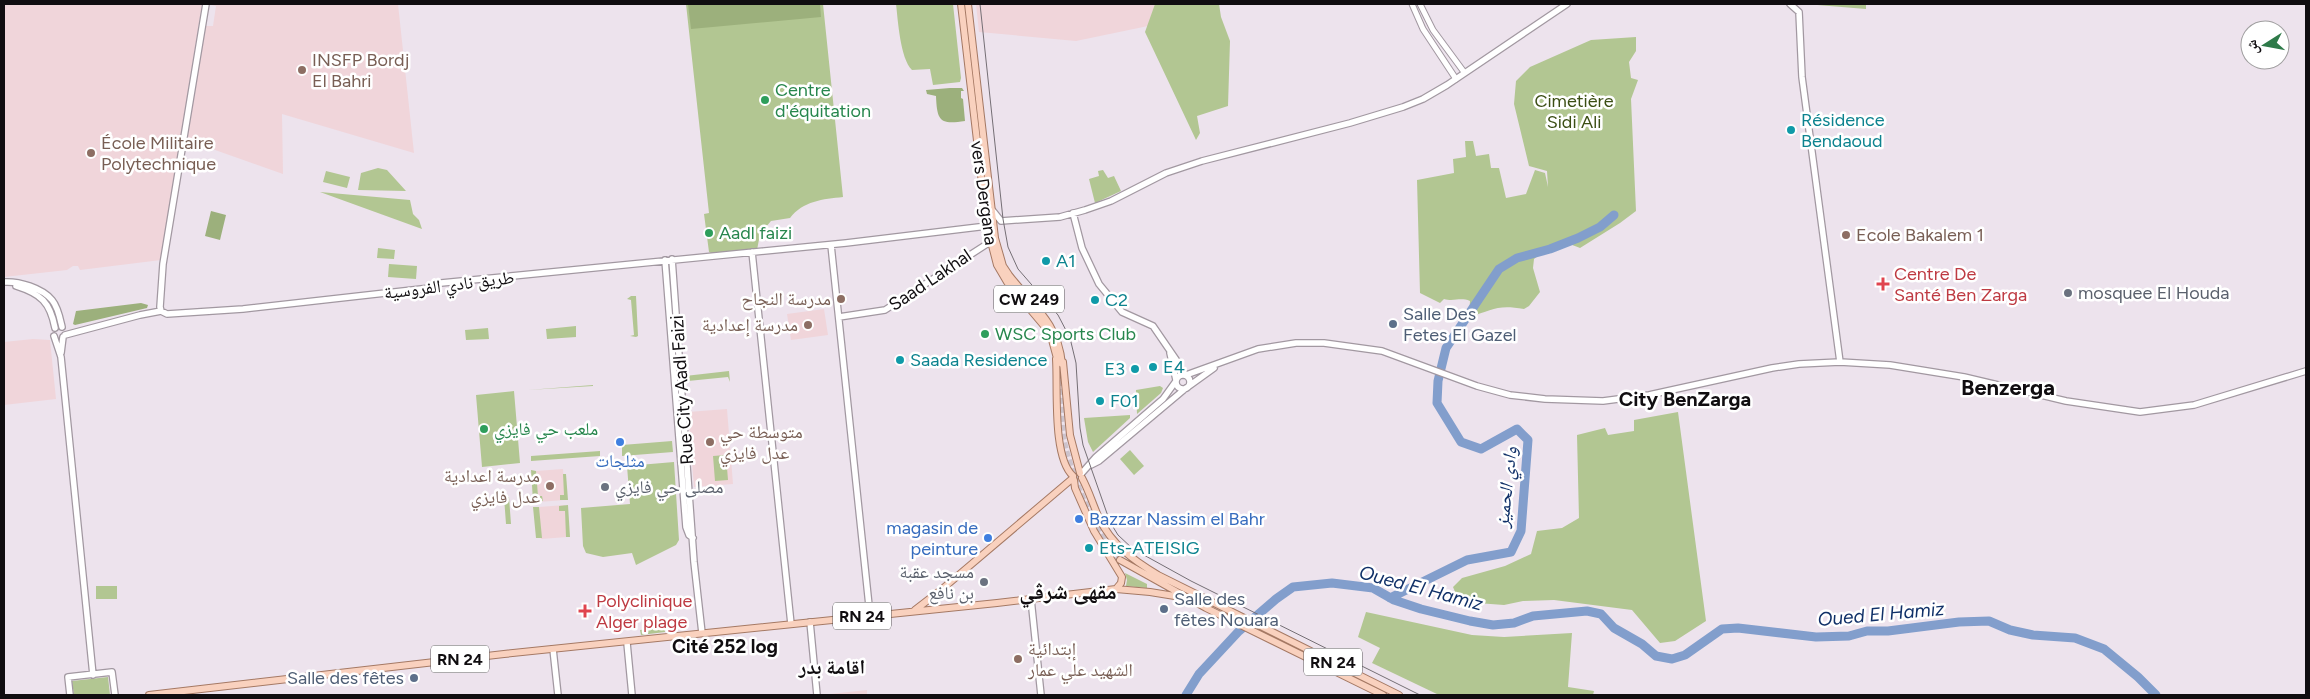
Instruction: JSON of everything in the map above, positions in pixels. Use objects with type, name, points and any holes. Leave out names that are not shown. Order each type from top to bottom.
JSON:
[{"type":"main road","points":[[161,312],[159,297],[163,264],[206,4]]},
{"type":"main road","name":"vers Dergana","points":[[961,4],[966,51],[977,115],[990,242],[1002,275],[1039,317],[1058,350],[1060,363]]},
{"type":"main road","name":"CW 249","points":[[968,4],[974,52],[977,115],[994,233],[1004,266],[1018,286],[1046,318],[1058,350]]},
{"type":"main road","points":[[990,205],[995,215],[1001,221],[1034,220],[1073,213],[1111,201],[1166,173],[1202,161],[1350,124],[1403,107],[1423,99],[1567,4]]},
{"type":"main road","points":[[1790,4],[1799,12],[1802,78],[1840,362]]},
{"type":"main road","points":[[966,51],[974,52]]},
{"type":"main road","points":[[1073,213],[1082,248],[1099,284],[1122,312],[1153,326],[1190,380],[1188,387]]},
{"type":"main road","points":[[994,233],[1001,221]]},
{"type":"main road","name":"طريق نادي الفروسية","points":[[64,332],[72,332],[140,315],[161,312],[171,315],[243,310],[430,288],[441,283],[831,245],[987,226]]},
{"type":"main road","name":"Saad Lakhal","points":[[839,317],[885,310],[990,242]]},
{"type":"main road","points":[[831,245],[870,615]]},
{"type":"main road","points":[[752,252],[791,624]]},
{"type":"main road","name":"Rue City Aadl Faizi","points":[[672,259],[693,538]]},
{"type":"main road","name":"Rue City Aadl Faizi","points":[[665,260],[686,527],[688,535],[693,538]]},
{"type":"main road","points":[[4,283],[18,286],[44,300],[50,310],[55,328],[54,336],[61,357]]},
{"type":"main road","points":[[4,283],[24,285],[48,296],[57,308],[64,332],[61,357],[93,675]]},
{"type":"main road","points":[[55,328],[64,332]]},
{"type":"main road","points":[[54,336],[57,338],[64,332]]},
{"type":"main road","points":[[1125,436],[1163,399],[1178,376],[1258,349],[1296,343],[1324,342],[1382,351],[1422,364],[1477,386],[1510,395],[1545,399],[1603,401],[1649,394],[1772,368],[1799,364],[1840,362],[1890,365],[1964,377],[2066,401],[2140,412],[2194,405],[2306,371]]},
{"type":"main road","points":[[1168,349],[1180,388],[1188,387]]},
{"type":"main road","points":[[1058,350],[1066,382],[1072,444],[1079,465],[1080,482],[1072,476]]},
{"type":"main road","points":[[1058,350],[1058,434],[1075,488],[1064,487]]},
{"type":"main road","points":[[1081,475],[1090,465],[1099,461],[1125,436],[1219,363]]},
{"type":"main road","points":[[914,611],[1064,487],[1072,476],[1071,471],[1077,469],[1079,465]]},
{"type":"main road","name":"RN 24","points":[[1081,475],[1100,521],[1120,549],[1158,575],[1399,695]]},
{"type":"main road","name":"RN 24","points":[[1075,488],[1091,526],[1122,577],[1121,583],[1116,589]]},
{"type":"main road","points":[[1079,497],[1084,492],[1090,495]]},
{"type":"main road","points":[[693,538],[702,633]]},
{"type":"main road","name":"RN 24","points":[[1108,554],[1134,573],[1229,618],[1382,695]]},
{"type":"main road","points":[[1188,598],[1120,558],[1155,576],[1189,590]]},
{"type":"main road","name":"RN 24","points":[[149,695],[553,649],[627,643],[702,633],[943,609],[1116,589],[1188,598]]},
{"type":"main road","points":[[924,610],[941,590]]},
{"type":"main road","points":[[934,599],[936,606],[943,609]]},
{"type":"main road","points":[[1031,599],[1041,695]]},
{"type":"main road","points":[[808,622],[815,695]]},
{"type":"main road","points":[[627,643],[632,695]]},
{"type":"main road","points":[[553,649],[558,695]]},
{"type":"main road","points":[[70,695],[68,677],[112,672],[115,695]]},
{"type":"street","points":[[1412,4],[1420,24],[1456,78]]},
{"type":"street","points":[[1420,4],[1442,42],[1464,72]]},
{"type":"street","points":[[1434,47],[1442,42]]},
{"type":"shaded area","name":"École Militaire Polytechnique","points":[[4,4],[202,4],[161,260],[80,270],[78,266],[73,266],[67,270],[4,277]]},
{"type":"shaded area","name":"INSFP Bordj El Bahri","points":[[208,4],[398,4],[414,153],[282,114],[283,174],[187,140],[205,26],[213,26],[216,6]]},
{"type":"shaded area","points":[[976,4],[1155,4],[1148,26],[1076,41],[979,32]]},
{"type":"shaded area","name":"مدرسة إعدادية","points":[[824,309],[828,335],[791,340],[787,314]]},
{"type":"shaded area","points":[[33,339],[50,340],[56,399],[4,405],[4,342]]},
{"type":"shaded area","name":"متوسطة حي عدل فايزي","points":[[727,409],[733,484],[694,487],[688,412]]},
{"type":"shaded area","name":"مدرسة اعدادية عدل فايزي","points":[[563,469],[565,500],[538,502],[536,471]]},
{"type":"shaded area","name":"مدرسة اعدادية عدل فايزي","points":[[565,505],[567,537],[541,539],[539,507]]},
{"type":"shaded area","points":[[867,690],[867,695],[821,695]]},
{"type":"green space","name":"Centre d'équitation","points":[[686,4],[823,4],[843,197],[807,204],[790,218],[771,221],[760,234],[757,250],[713,254],[709,252],[704,214],[709,213]]},
{"type":"green space","points":[[688,4],[820,4],[821,17],[691,29]]},
{"type":"green space","points":[[896,4],[953,4],[960,82],[933,85],[930,69],[912,70],[902,48]]},
{"type":"green space","points":[[1155,4],[1219,4],[1221,17],[1230,41],[1228,106],[1197,116],[1200,133],[1196,140],[1145,32]]},
{"type":"green space","points":[[1805,4],[1866,4],[1866,9]]},
{"type":"green space","name":"Cimetière Sidi Ali","points":[[1636,37],[1636,51],[1629,62],[1631,78],[1638,80],[1631,99],[1636,211],[1580,248],[1565,243],[1555,244],[1534,259],[1533,268],[1540,292],[1529,306],[1524,309],[1501,307],[1469,317],[1470,301],[1444,299],[1440,303],[1420,293],[1417,180],[1454,173],[1453,159],[1466,157],[1465,141],[1473,141],[1476,156],[1489,154],[1491,168],[1499,168],[1506,198],[1526,194],[1535,170],[1545,173],[1548,187],[1547,171],[1529,166],[1514,104],[1516,81],[1530,67],[1591,40]]},
{"type":"green space","points":[[962,88],[964,91],[961,91],[961,98],[963,99],[965,121],[950,122],[942,119],[937,111],[936,96],[927,94],[926,90]]},
{"type":"green space","points":[[378,168],[387,170],[406,191],[358,190],[361,173]]},
{"type":"green space","points":[[1103,170],[1108,178],[1114,176],[1121,191],[1095,203],[1089,179],[1099,176],[1098,171]]},
{"type":"green space","points":[[326,171],[350,177],[347,188],[323,182]]},
{"type":"green space","points":[[320,192],[410,200],[413,214],[419,220],[422,229]]},
{"type":"green space","points":[[211,211],[226,215],[220,240],[205,236]]},
{"type":"green space","points":[[378,248],[395,250],[394,259],[377,258]]},
{"type":"green space","points":[[389,264],[417,266],[416,279],[388,277]]},
{"type":"green space","points":[[631,296],[636,296],[638,336],[636,337],[630,336],[634,335],[631,300],[627,299]]},
{"type":"green space","points":[[141,303],[148,305],[147,308],[73,324],[76,311]]},
{"type":"green space","points":[[576,326],[576,337],[547,339],[546,329]]},
{"type":"green space","points":[[488,328],[489,339],[466,340],[465,330]]},
{"type":"green space","points":[[729,371],[730,382],[728,377],[688,381],[685,376]]},
{"type":"green space","points":[[593,385],[593,386],[528,390]]},
{"type":"green space","points":[[1160,386],[1163,388],[1161,393],[1137,414],[1136,390]]},
{"type":"green space","points":[[514,391],[520,463],[482,467],[476,395]]},
{"type":"green space","points":[[1678,412],[1706,621],[1675,641],[1660,643],[1632,610],[1554,600],[1523,601],[1504,605],[1477,603],[1456,594],[1453,587],[1462,578],[1505,566],[1531,554],[1537,531],[1562,528],[1579,518],[1577,435],[1605,428],[1608,435],[1634,431],[1634,420]]},
{"type":"green space","points":[[1130,415],[1130,418],[1093,452],[1088,442],[1084,418]]},
{"type":"green space","points":[[672,441],[673,452],[622,456],[622,445]]},
{"type":"green space","points":[[1130,450],[1144,466],[1134,475],[1120,459]]},
{"type":"green space","points":[[600,451],[600,456],[531,461],[531,456]]},
{"type":"green space","points":[[726,455],[728,480],[715,481],[713,456]]},
{"type":"green space","points":[[674,462],[679,540],[676,545],[636,565],[632,553],[603,557],[586,553],[583,546],[581,508],[630,504],[627,466]]},
{"type":"green space","points":[[531,470],[536,471],[538,496],[542,496],[543,501],[533,501]]},
{"type":"green space","points":[[563,474],[566,474],[568,500],[560,500],[560,495],[564,495]]},
{"type":"green space","points":[[504,497],[509,497],[511,524],[506,524]]},
{"type":"green space","points":[[568,505],[570,537],[566,537],[565,511],[559,511],[559,506]]},
{"type":"green space","points":[[533,507],[539,507],[542,538],[536,538]]},
{"type":"green space","points":[[1125,573],[1147,584],[1147,588],[1126,586]]},
{"type":"green space","points":[[96,586],[117,586],[117,599],[96,599]]},
{"type":"green space","points":[[1366,612],[1472,635],[1504,637],[1572,633],[1568,687],[1594,691],[1593,695],[1439,695],[1372,663],[1380,648],[1358,637]]},
{"type":"green space","points":[[665,627],[665,632],[641,635],[640,630]]},
{"type":"green space","points":[[108,677],[110,695],[74,695],[72,681]]},
{"type":"waterway","name":"وادي الحميز","points":[[1390,598],[1467,560],[1511,552],[1521,531],[1528,440],[1517,429],[1481,449],[1461,442],[1437,403],[1438,381],[1446,348],[1499,269],[1517,258],[1550,249],[1578,238],[1600,227],[1614,215]]},
{"type":"waterway","name":"Oued El Hamiz","points":[[1186,695],[1199,674],[1239,631],[1276,599],[1293,587],[1332,583],[1373,588],[1394,600],[1421,609],[1493,625],[1514,623],[1533,616],[1587,611],[1601,614],[1614,628],[1642,644],[1656,656],[1672,659],[1685,655],[1722,629],[1738,628],[1816,637],[1849,636],[1867,631],[1888,631],[1959,622],[1989,621],[2010,630],[2033,635],[2075,638],[2104,649],[2138,677],[2156,695]]},
{"type":"tunnel","points":[[1059,371],[1063,436],[1071,466],[1084,502],[1093,520],[1111,550],[1120,560]]},
{"type":"tram line","points":[[980,4],[1003,219],[1008,247],[1018,269],[1058,315],[1070,338],[1076,363],[1080,428],[1083,445],[1110,522],[1118,535],[1133,549],[1191,581],[1420,695]]},
{"type":"place","name":"INSFP Bordj El Bahri","points":[[302,70]]},
{"type":"place","name":"Centre d'équitation","points":[[765,100]]},
{"type":"place","name":"Résidence Bendaoud","points":[[1791,130]]},
{"type":"place","name":"École Militaire Polytechnique","points":[[91,153]]},
{"type":"place","name":"Aadl faizi","points":[[709,233]]},
{"type":"place","name":"Ecole Bakalem 1","points":[[1846,235]]},
{"type":"place","name":"A1","points":[[1046,261]]},
{"type":"place","name":"Centre De Santé Ben Zarga","points":[[1883,284]]},
{"type":"place","name":"mosquee El Houda","points":[[2068,293]]},
{"type":"place","name":"مدرسة النجاح","points":[[841,299]]},
{"type":"place","name":"C2","points":[[1095,300]]},
{"type":"place","name":"Salle Des Fetes El Gazel","points":[[1393,324]]},
{"type":"place","name":"مدرسة إعدادية","points":[[808,325]]},
{"type":"place","name":"WSC Sports Club","points":[[985,334]]},
{"type":"place","name":"Saada Residence","points":[[900,360]]},
{"type":"place","name":"E4","points":[[1153,367]]},
{"type":"place","name":"E3","points":[[1135,369]]},
{"type":"place","name":"F01","points":[[1100,401]]},
{"type":"place","name":"ملعب حي فايزي","points":[[484,429]]},
{"type":"place","name":"مثلجات","points":[[620,442]]},
{"type":"place","name":"متوسطة حي عدل فايزي","points":[[710,442]]},
{"type":"place","name":"مدرسة اعدادية عدل فايزي","points":[[550,486]]},
{"type":"place","name":"مصلى حي فايزي","points":[[605,487]]},
{"type":"place","name":"Bazzar Nassim el Bahr","points":[[1079,519]]},
{"type":"place","name":"magasin de peinture","points":[[988,538]]},
{"type":"place","name":"Ets-ATEISIG","points":[[1089,548]]},
{"type":"place","name":"مسجد عقبة بن نافع","points":[[984,582]]},
{"type":"place","name":"Salle des fêtes Nouara","points":[[1164,609]]},
{"type":"place","name":"Polyclinique Alger plage","points":[[585,611]]},
{"type":"place","name":"إبتدائية الشهيد علي عمار","points":[[1018,659]]},
{"type":"place","name":"Salle des fêtes","points":[[414,678]]},
{"type":"district","name":"Benzerga","points":[[2008,387]]},
{"type":"district","name":"City BenZarga","points":[[1685,399]]},
{"type":"district","name":"مقهى شرڨي","points":[[1068,591]]},
{"type":"district","name":"Cité 252 log","points":[[725,646]]},
{"type":"district","name":"اقامة بدر","points":[[832,667]]}]
